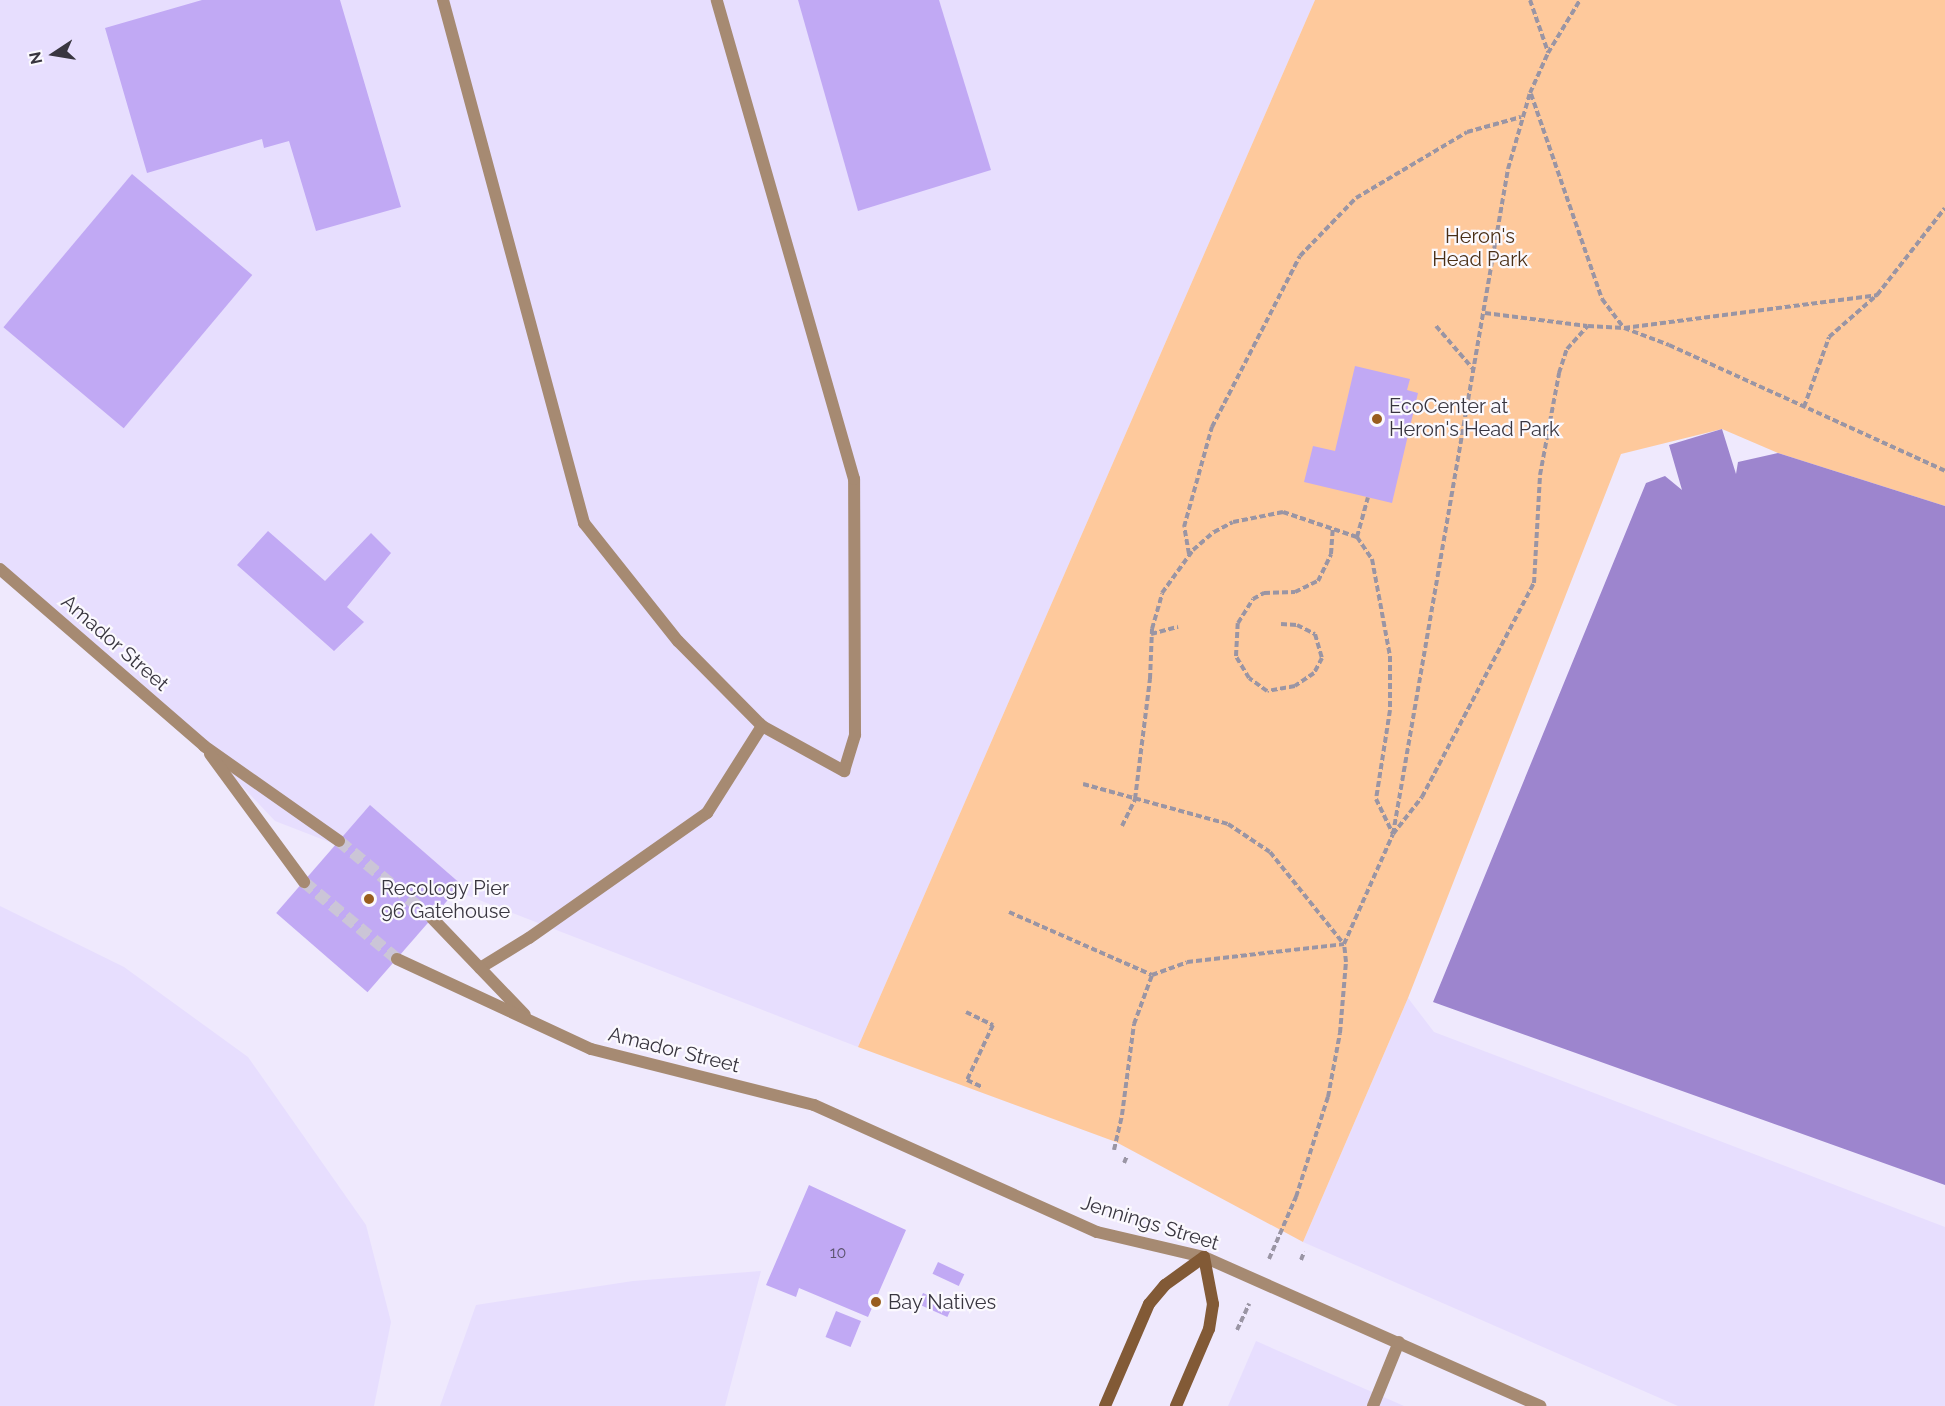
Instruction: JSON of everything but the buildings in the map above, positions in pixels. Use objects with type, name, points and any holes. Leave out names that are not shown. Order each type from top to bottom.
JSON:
[{"type":"main road","points":[[1105,1406],[1149,1304],[1165,1285],[1204,1257],[1213,1304],[1209,1329],[1176,1406]]},
{"type":"street","points":[[443,0],[584,523],[678,641],[762,726],[844,771],[855,735],[854,479],[717,0]]},
{"type":"street","name":"Amador Street","points":[[0,569],[204,746],[339,841]]},
{"type":"street","points":[[480,968],[529,938],[707,813],[762,726]]},
{"type":"street","name":"Amador Street","points":[[204,746],[304,882]]},
{"type":"street","name":"Amador Street","points":[[432,918],[530,1021]]},
{"type":"street","name":"Amador Street","points":[[397,959],[591,1049],[814,1105]]},
{"type":"street","name":"Jennings Street","points":[[814,1105],[1097,1232],[1204,1257],[1541,1406]]},
{"type":"street","points":[[1373,1406],[1399,1342]]},
{"type":"path","points":[[1530,0],[1548,53]]},
{"type":"path","points":[[1393,834],[1485,314],[1508,169],[1521,117],[1530,93],[1548,53],[1580,0]]},
{"type":"path","points":[[1530,93],[1602,299],[1624,328],[1945,471]]},
{"type":"path","points":[[1190,554],[1184,528],[1212,427],[1300,256],[1356,198],[1467,132],[1521,117]]},
{"type":"path","points":[[1804,407],[1829,337],[1877,295],[1945,208]]},
{"type":"path","points":[[1485,314],[1624,328],[1877,295]]},
{"type":"path","points":[[1436,326],[1474,371]]},
{"type":"path","points":[[1259,1281],[1296,1197],[1328,1097],[1340,1033],[1346,962],[1344,944],[1393,834],[1422,796],[1534,583],[1540,475],[1560,373],[1567,350],[1588,326]]},
{"type":"path","points":[[1357,537],[1368,497]]},
{"type":"path","points":[[1122,826],[1135,799],[1152,634],[1162,593],[1190,554],[1233,522],[1264,514],[1295,514],[1357,537],[1372,560],[1386,619],[1390,710],[1376,799],[1393,834]]},
{"type":"path","points":[[1281,624],[1297,625],[1315,634],[1322,658],[1314,673],[1294,686],[1267,691],[1249,678],[1236,656],[1238,623],[1253,599],[1264,593],[1295,592],[1318,581],[1331,554],[1333,527]]},
{"type":"path","points":[[1152,634],[1178,627]]},
{"type":"path","points":[[1083,784],[1228,824],[1270,852],[1344,944]]},
{"type":"path","points":[[1009,912],[1152,975],[1187,962],[1344,944]]},
{"type":"path","points":[[1114,1150],[1134,1024],[1152,975]]},
{"type":"path","points":[[966,1012],[993,1024],[967,1080],[982,1087]]},
{"type":"path","points":[[1124,1163],[1127,1156]]},
{"type":"path","points":[[1301,1260],[1304,1252]]},
{"type":"shaded area","points":[[0,0],[1315,0],[858,1047],[275,821],[204,746],[0,569]]},
{"type":"shaded area","points":[[1722,429],[1736,474],[1738,462],[1778,453],[1945,506],[1945,1185],[1433,1002],[1646,483],[1665,476],[1682,490],[1669,445]]},
{"type":"shaded area","points":[[0,906],[124,967],[248,1057],[366,1225],[391,1322],[374,1406],[0,1406]]},
{"type":"shaded area","points":[[1408,998],[1434,1032],[1945,1227],[1945,1406],[1678,1406],[1303,1242]]},
{"type":"shaded area","points":[[761,1271],[725,1406],[440,1406],[476,1305],[633,1281]]},
{"type":"shaded area","points":[[1256,1341],[1404,1406],[1228,1406]]},
{"type":"green space","name":"Heron's Head Park","points":[[1315,0],[1945,0],[1945,506],[1778,453],[1722,429],[1621,454],[1408,998],[1303,1242],[1116,1142],[858,1047]]},
{"type":"tunnel","points":[[339,841],[432,918]]},
{"type":"tunnel","points":[[304,882],[397,959]]},
{"type":"place","name":"EcoCenter at Heron's Head Park","points":[[1377,419]]},
{"type":"place","name":"Recology Pier 96 Gatehouse","points":[[369,899]]},
{"type":"place","name":"Bay Natives","points":[[876,1302]]}]
